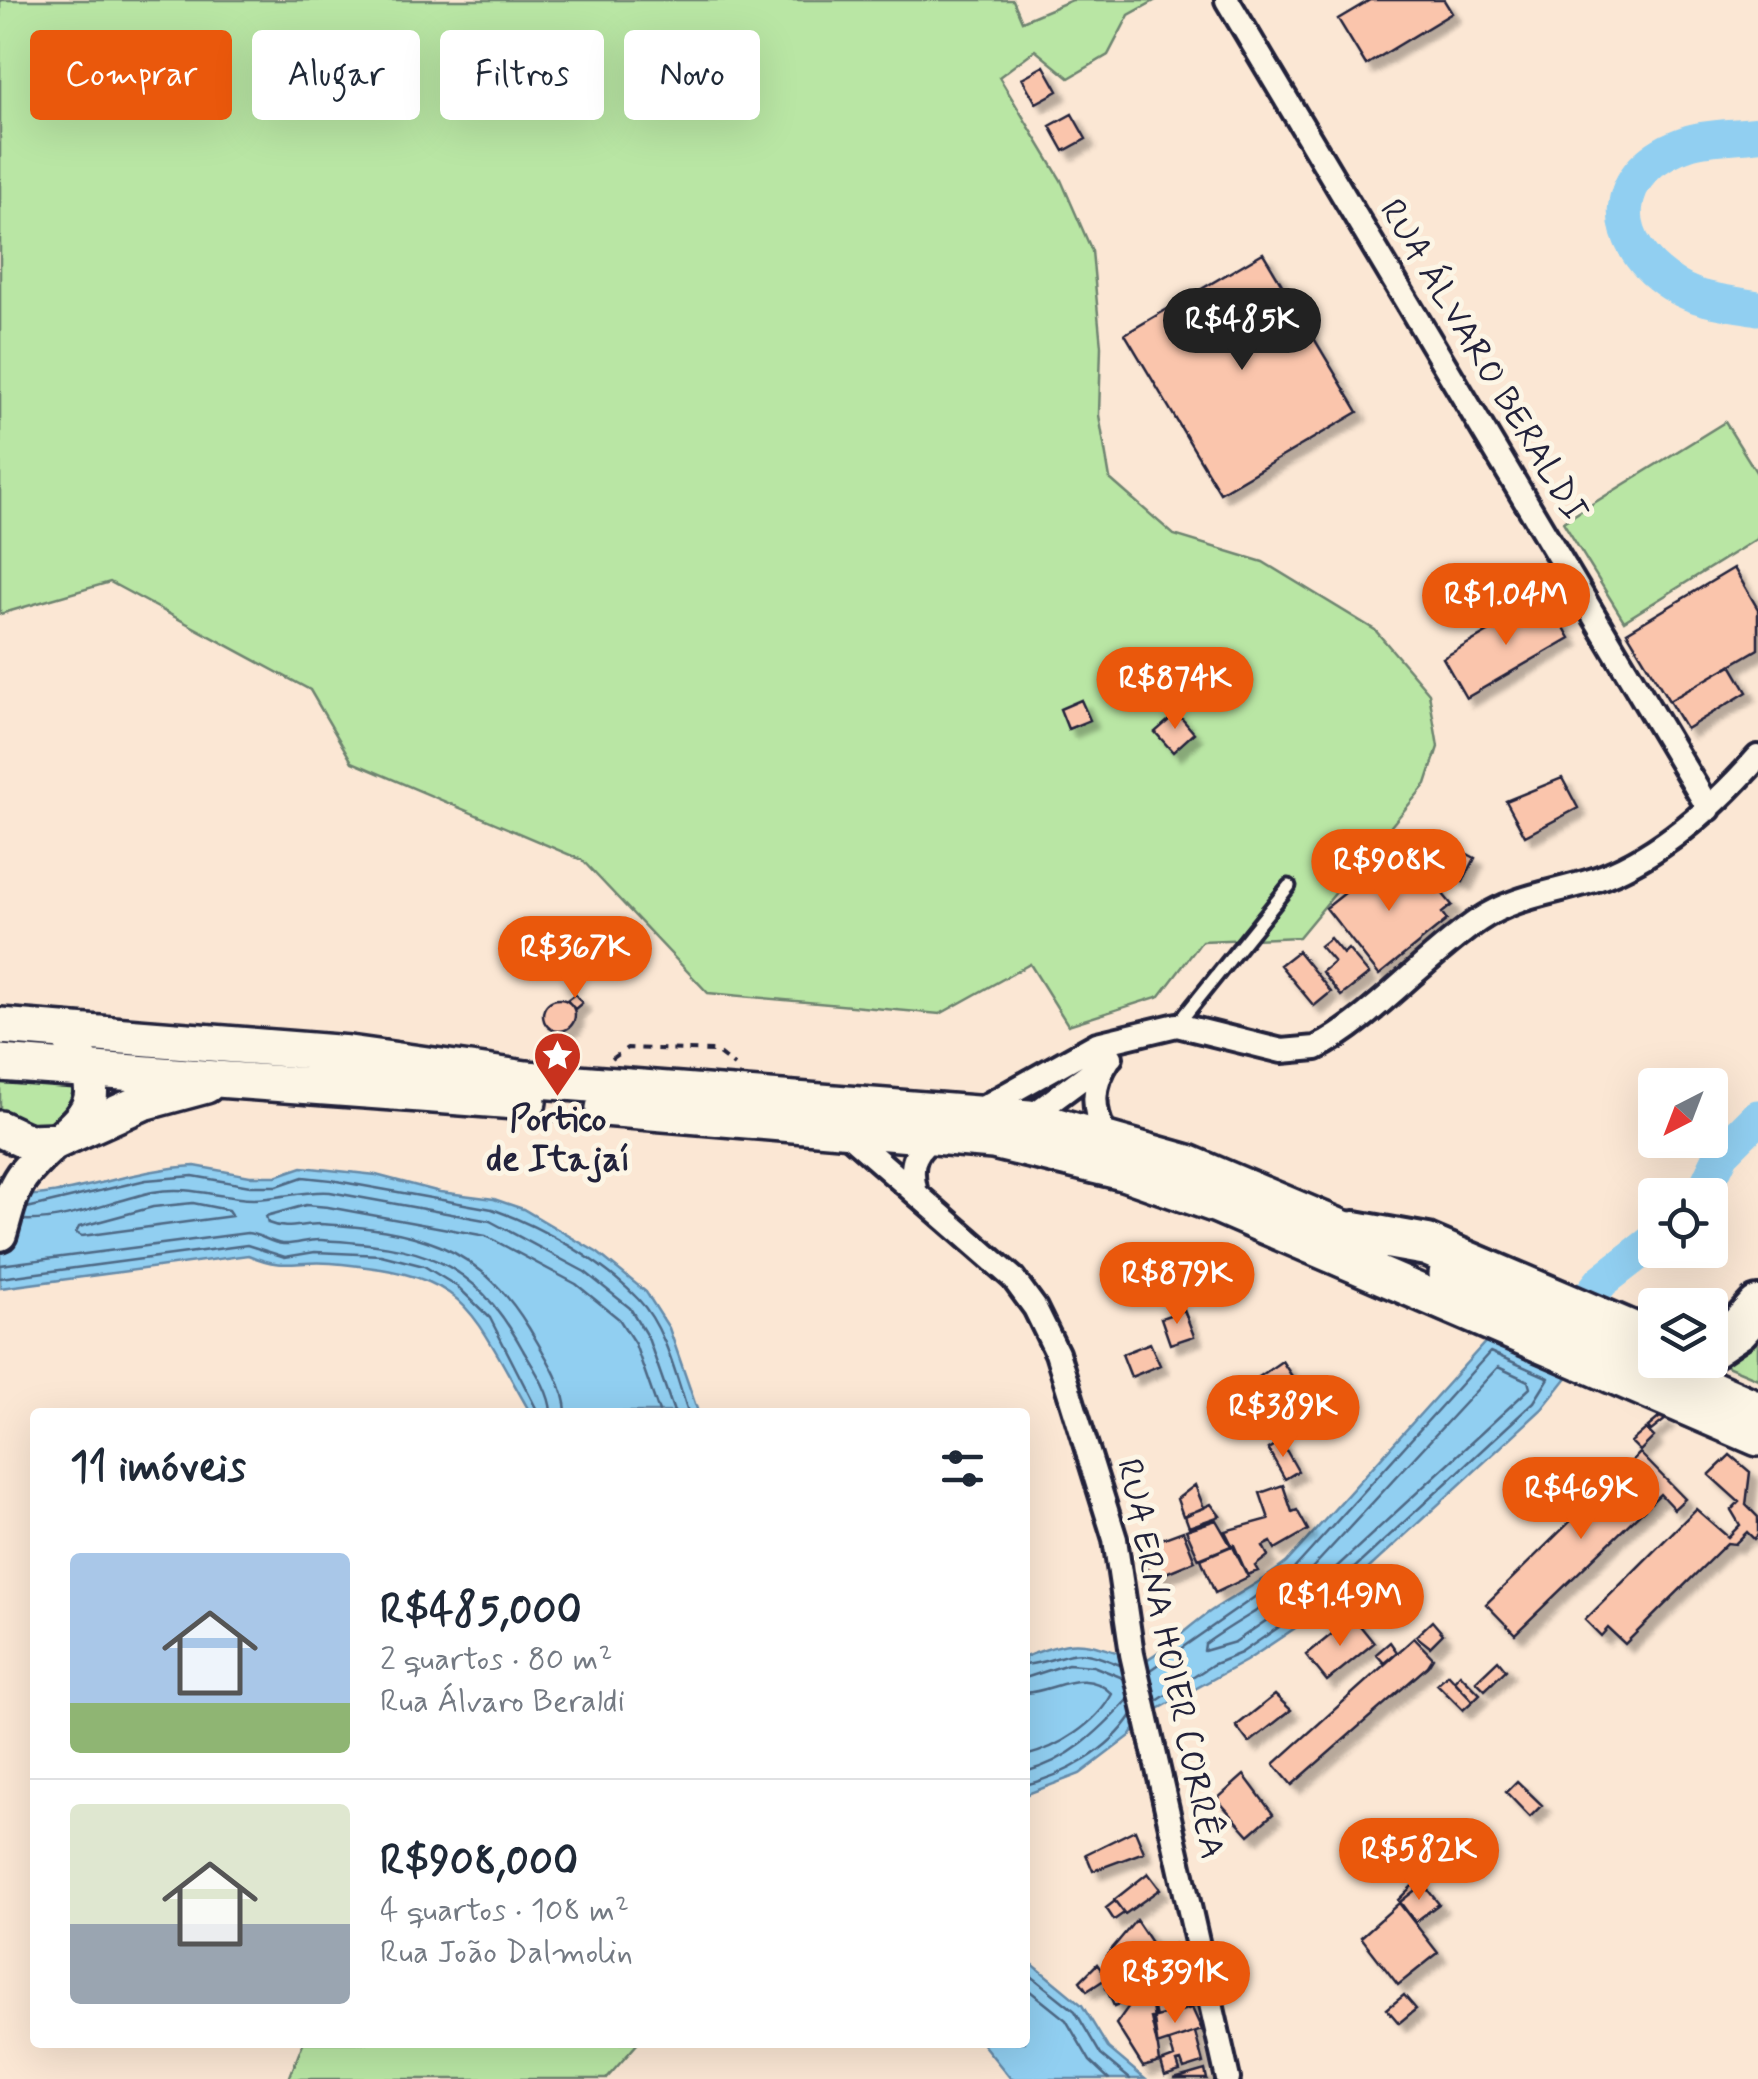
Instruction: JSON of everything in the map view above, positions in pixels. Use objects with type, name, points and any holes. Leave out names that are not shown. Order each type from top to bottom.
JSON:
[{"type":"highway","points":[[1354,1232],[1427,1245],[1474,1289],[1630,1350]]},
{"type":"highway","points":[[1728,1336],[1758,1306]]},
{"type":"main road","points":[[4,1032],[62,1030],[349,1054],[526,1079],[985,1126],[1474,1289]]},
{"type":"main road","points":[[0,1063],[241,1078],[937,1135],[1029,1118],[1188,1163],[1354,1232]]},
{"type":"main road","points":[[0,1132],[28,1142],[64,1138],[162,1096],[241,1078]]},
{"type":"main road","points":[[1630,1350],[1758,1410]]},
{"type":"main road","points":[[1630,1350],[1758,1438]]},
{"type":"street","name":"RUA ÁLVARO BERALDI","points":[[1227,0],[1709,808]]},
{"type":"street","points":[[985,1126],[1097,1044],[1177,1025],[1282,1051],[1308,1051],[1331,1040],[1479,920],[1515,899],[1596,880],[1632,863],[1709,808],[1758,757]]},
{"type":"street","points":[[0,1234],[12,1195],[34,1162],[64,1138],[88,1107],[85,1068],[62,1030]]},
{"type":"street","points":[[1029,1118],[1144,1034]]},
{"type":"street","points":[[1105,1137],[1095,1112],[1094,1094],[1111,1057]]},
{"type":"street","name":"RUA ERNA HOIER CORRÊA","points":[[836,1126],[915,1189],[1013,1278],[1042,1320],[1107,1511],[1123,1575],[1132,1654],[1228,2079]]},
{"type":"street","points":[[0,1132],[12,1195]]},
{"type":"street","points":[[915,1189],[912,1164],[917,1152],[937,1135]]},
{"type":"lane","points":[[1177,1025],[1290,886]]},
{"type":"path","points":[[596,1057],[613,1059],[627,1048],[715,1051],[734,1066]]},
{"type":"path","points":[[533,1119],[590,1123]]},
{"type":"green space","points":[[0,0],[1013,0],[1022,21],[1072,0],[1156,0],[1129,15],[1108,55],[1069,78],[1035,50],[999,77],[1061,180],[1092,251],[1101,346],[1099,415],[1110,479],[1174,535],[1263,562],[1375,630],[1429,693],[1438,747],[1426,784],[1299,937],[1202,941],[1160,996],[1068,1025],[1030,964],[940,1014],[708,993],[582,860],[352,762],[310,690],[110,582],[0,614]]},
{"type":"green space","points":[[1725,422],[1758,475],[1758,538],[1624,621],[1563,522]]},
{"type":"green space","points":[[0,1069],[80,1076],[80,1098],[42,1126],[22,1125],[0,1108]]},
{"type":"green space","points":[[1758,1318],[1758,1379],[1728,1366],[1728,1344]]},
{"type":"green space","points":[[301,2048],[634,2048],[606,2079],[289,2079]]},
{"type":"water","points":[[195,1166],[250,1176],[276,1176],[302,1167],[376,1175],[440,1192],[494,1199],[523,1209],[598,1253],[646,1292],[669,1328],[697,1408],[528,1408],[475,1319],[458,1300],[438,1286],[377,1268],[331,1263],[281,1264],[248,1255],[0,1288],[0,1196],[49,1193]]},
{"type":"water","points":[[1489,1338],[1569,1375],[1542,1409],[1328,1606],[1246,1661],[1142,1718],[1130,1736],[1080,1774],[1030,1793],[1030,1655],[1062,1645],[1087,1644],[1146,1660],[1208,1613],[1286,1563]]},
{"type":"water","points":[[1030,1962],[1082,2005],[1108,2048],[1145,2079],[1011,2079],[986,2048],[1030,2048]]},
{"type":"building","points":[[1370,0],[1444,0],[1452,13],[1366,65],[1338,19]]},
{"type":"building","points":[[1044,66],[1058,91],[1036,103],[1022,78]]},
{"type":"building","points":[[1072,114],[1086,139],[1064,151],[1050,126]]},
{"type":"building","points":[[1263,253],[1358,412],[1220,493],[1125,334]]},
{"type":"building","points":[[1734,568],[1758,609],[1758,649],[1669,701],[1627,632]]},
{"type":"building","points":[[1547,598],[1570,638],[1466,698],[1443,658]]},
{"type":"building","points":[[1731,665],[1747,692],[1686,729],[1669,701]]},
{"type":"building","points":[[1081,700],[1090,720],[1068,729],[1060,709]]},
{"type":"building","points":[[1177,713],[1194,733],[1173,752],[1155,732]]},
{"type":"building","points":[[1562,778],[1578,808],[1525,836],[1506,801]]},
{"type":"building","points":[[1460,850],[1475,858],[1463,882],[1447,873]]},
{"type":"building","points":[[1393,855],[1421,890],[1432,881],[1452,905],[1442,913],[1447,920],[1379,975],[1326,908]]},
{"type":"building","points":[[1330,938],[1343,954],[1348,949],[1369,974],[1341,996],[1322,972],[1334,962],[1320,946]]},
{"type":"building","points":[[1298,951],[1331,992],[1314,1006],[1280,965]]},
{"type":"building","points":[[575,994],[582,1003],[575,1009],[567,1000]]},
{"type":"building","points":[[559,999],[570,1004],[575,1015],[570,1026],[559,1031],[548,1026],[543,1015],[548,1004]]},
{"type":"building","points":[[1184,1310],[1194,1336],[1170,1344],[1161,1318]]},
{"type":"building","points":[[1150,1343],[1160,1365],[1131,1377],[1122,1354]]},
{"type":"building","points":[[1282,1361],[1297,1384],[1271,1401],[1256,1379]]},
{"type":"building","points":[[1660,1417],[1666,1419],[1651,1431],[1648,1427]]},
{"type":"building","points":[[1646,1429],[1654,1437],[1640,1451],[1631,1442]]},
{"type":"building","points":[[1281,1441],[1298,1471],[1285,1479],[1268,1449]]},
{"type":"building","points":[[1640,1453],[1685,1499],[1674,1509],[1660,1494],[1515,1634],[1486,1604]]},
{"type":"building","points":[[1730,1455],[1750,1472],[1746,1505],[1758,1517],[1758,1535],[1754,1539],[1747,1532],[1735,1544],[1727,1543],[1625,1644],[1608,1628],[1601,1636],[1585,1620],[1696,1509],[1728,1537],[1740,1525],[1731,1510],[1739,1502],[1709,1475]]},
{"type":"building","points":[[1195,1485],[1204,1508],[1183,1516],[1177,1499]]},
{"type":"building","points":[[1283,1485],[1292,1512],[1297,1510],[1308,1530],[1275,1549],[1271,1542],[1263,1546],[1268,1556],[1255,1566],[1258,1571],[1247,1575],[1225,1531],[1269,1519],[1260,1493]]},
{"type":"building","points":[[1211,1504],[1220,1516],[1189,1527],[1185,1516]]},
{"type":"building","points":[[1216,1520],[1231,1546],[1199,1559],[1186,1530]]},
{"type":"building","points":[[1183,1531],[1195,1561],[1151,1579],[1140,1547]]},
{"type":"building","points":[[1234,1545],[1248,1577],[1215,1593],[1201,1559]]},
{"type":"building","points":[[1353,1617],[1374,1643],[1327,1681],[1306,1655]]},
{"type":"building","points":[[1432,1621],[1443,1634],[1430,1647],[1416,1636]]},
{"type":"building","points":[[1414,1638],[1433,1658],[1428,1666],[1292,1785],[1274,1764]]},
{"type":"building","points":[[1390,1642],[1397,1652],[1384,1663],[1376,1654]]},
{"type":"building","points":[[1498,1660],[1506,1670],[1485,1690],[1476,1681]]},
{"type":"building","points":[[1448,1674],[1473,1701],[1463,1710],[1437,1684]]},
{"type":"building","points":[[1460,1674],[1480,1694],[1473,1701],[1454,1681]]},
{"type":"building","points":[[1275,1695],[1291,1710],[1249,1743],[1236,1726]]},
{"type":"building","points":[[1244,1775],[1273,1814],[1249,1835],[1217,1799]]},
{"type":"building","points":[[1517,1781],[1542,1805],[1530,1817],[1506,1792]]},
{"type":"building","points":[[1135,1830],[1144,1852],[1093,1871],[1086,1854]]},
{"type":"building","points":[[1148,1873],[1160,1889],[1125,1914],[1114,1900]]},
{"type":"building","points":[[1419,1879],[1423,1884],[1400,1902],[1398,1900]]},
{"type":"building","points":[[1423,1884],[1439,1904],[1415,1922],[1400,1902]]},
{"type":"building","points":[[1115,1901],[1124,1913],[1114,1920],[1106,1908]]},
{"type":"building","points":[[1399,1903],[1438,1953],[1398,1985],[1361,1937]]},
{"type":"building","points":[[1136,1920],[1156,1950],[1115,1972],[1106,1956]]},
{"type":"building","points":[[1174,1944],[1185,1980],[1150,1990],[1143,1962]]},
{"type":"building","points":[[1097,1964],[1107,1978],[1087,1991],[1080,1981]]},
{"type":"building","points":[[1122,1981],[1130,1999],[1114,2006],[1106,1988]]},
{"type":"building","points":[[1181,1985],[1187,2009],[1156,2017],[1150,1992]]},
{"type":"building","points":[[1189,1986],[1194,2006],[1188,2008],[1183,1988]]},
{"type":"building","points":[[1150,1992],[1160,2062],[1143,2067],[1116,2024],[1136,1996]]},
{"type":"building","points":[[1404,1995],[1416,2009],[1399,2023],[1387,2009]]},
{"type":"building","points":[[1192,2008],[1202,2030],[1157,2045],[1151,2018]]},
{"type":"building","points":[[1195,2032],[1203,2063],[1184,2069],[1181,2061],[1177,2062],[1180,2071],[1165,2076],[1161,2062],[1174,2057],[1169,2041]]},
{"type":"building","points":[[1205,2070],[1207,2079],[1174,2079]]},
{"type":"waterway","points":[[1758,134],[1698,140],[1663,154],[1643,170],[1630,188],[1625,208],[1628,230],[1637,250],[1653,270],[1696,295],[1758,308]]},
{"type":"waterway","points":[[1710,1178],[1722,1153],[1758,1117]]},
{"type":"waterway","points":[[1564,1329],[1602,1281],[1638,1253]]},
{"type":"place","name":"Portico de Itajaí","points":[[558,1098]]}]
